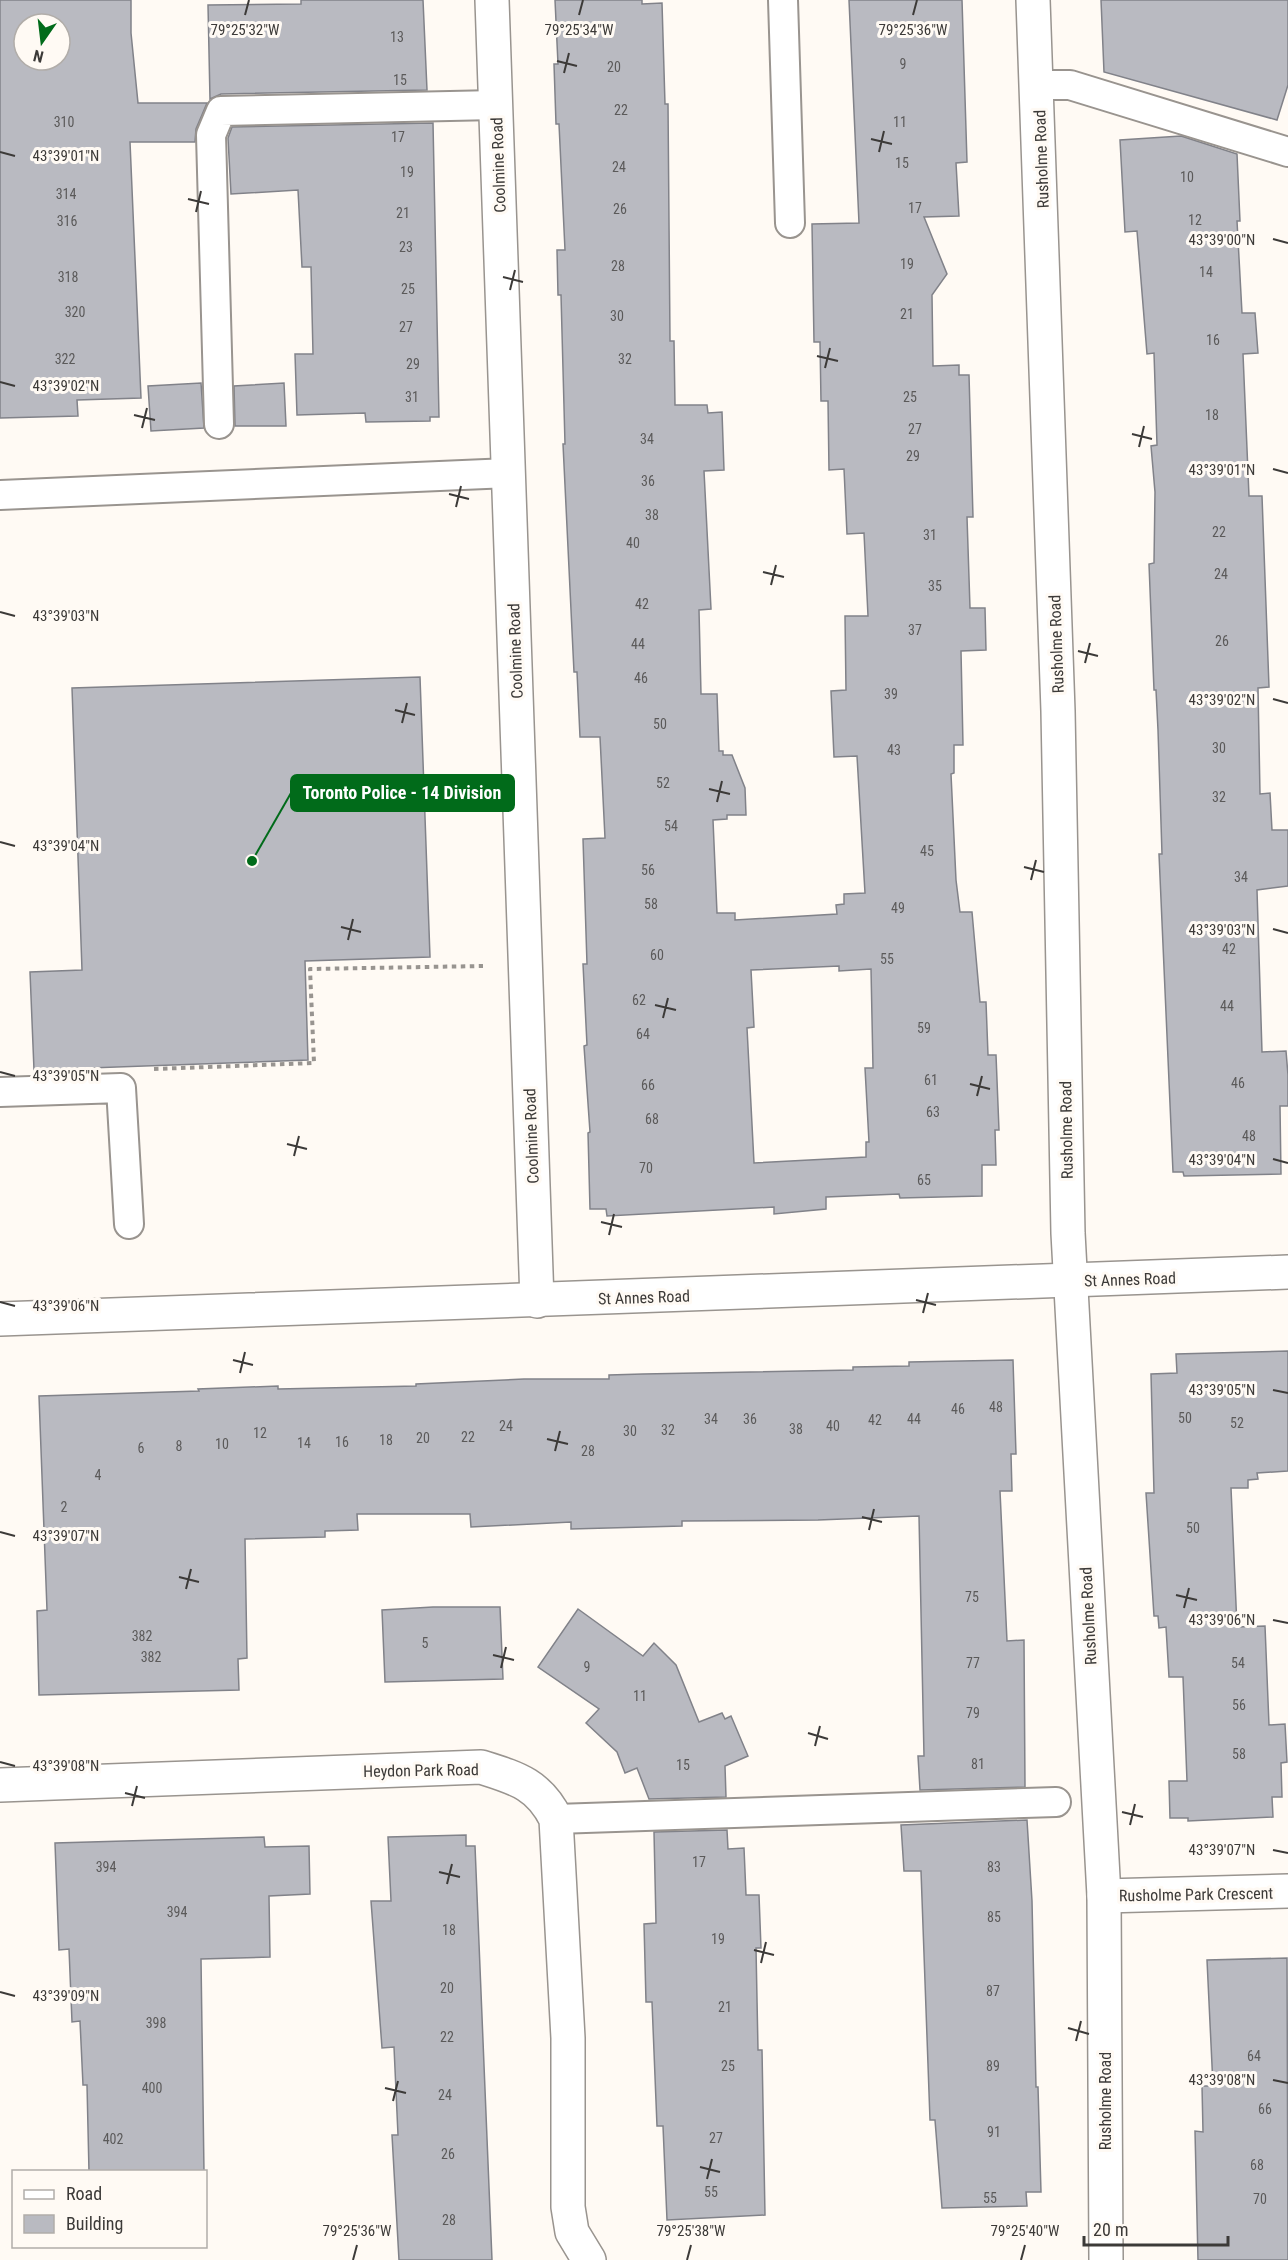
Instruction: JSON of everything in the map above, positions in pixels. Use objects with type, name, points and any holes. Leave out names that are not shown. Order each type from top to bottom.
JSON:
[{"type":"street","name":"Coolmine Road","points":[[492,0],[537,1301]]},
{"type":"street","name":"Rusholme Road","points":[[1033,0],[1038,86],[1058,711],[1071,1282],[1104,1896],[1106,2260]]},
{"type":"street","name":"St Annes Road","points":[[0,1318],[1071,1282],[1288,1272]]},
{"type":"street","name":"Heydon Park Road","points":[[0,1785],[481,1767],[521,1780],[546,1800],[556,1819]]},
{"type":"street","points":[[556,1819],[568,2038],[568,2207],[572,2232],[589,2260]]},
{"type":"street","name":"Rusholme Park Crescent","points":[[1104,1896],[1288,1892]]},
{"type":"lane","points":[[783,0],[790,223]]},
{"type":"lane","points":[[1038,86],[1070,85],[1288,152]]},
{"type":"lane","points":[[219,424],[211,135],[221,111],[496,105]]},
{"type":"lane","points":[[0,495],[509,473]]},
{"type":"lane","points":[[0,1092],[121,1088],[129,1224]]},
{"type":"lane","points":[[556,1819],[1056,1802]]},
{"type":"path","points":[[151,1069],[314,1063],[310,969],[487,966]]},
{"type":"building","points":[[0,0],[131,0],[131,33],[138,103],[207,103],[196,129],[195,142],[130,142],[141,398],[77,400],[78,416],[0,418]]},
{"type":"building","points":[[301,0],[423,0],[427,90],[221,94],[210,99],[208,5],[301,4]]},
{"type":"building","points":[[555,0],[642,0],[642,4],[662,3],[665,104],[668,104],[670,341],[674,341],[675,405],[707,405],[708,413],[722,412],[724,470],[704,471],[711,609],[699,610],[701,694],[717,694],[719,751],[723,751],[723,755],[732,755],[745,788],[746,815],[727,815],[727,819],[713,820],[717,913],[735,913],[735,920],[837,914],[836,905],[844,904],[844,894],[865,893],[857,756],[834,757],[831,691],[846,690],[845,616],[868,616],[864,533],[847,534],[844,469],[829,470],[828,401],[821,401],[820,342],[814,342],[812,224],[859,223],[849,0],[962,0],[967,162],[956,163],[959,216],[924,217],[947,274],[932,295],[933,366],[959,365],[959,375],[969,375],[973,517],[967,517],[970,608],[985,608],[986,650],[961,651],[963,745],[954,745],[954,773],[951,774],[956,880],[960,912],[972,912],[980,1002],[986,1002],[988,1055],[996,1055],[999,1130],[995,1130],[996,1165],[982,1165],[982,1196],[900,1198],[899,1194],[826,1197],[826,1209],[774,1214],[774,1207],[607,1216],[606,1209],[590,1209],[588,1133],[590,1132],[584,1046],[587,1045],[583,964],[587,964],[583,839],[605,838],[600,737],[580,737],[577,672],[574,672],[563,444],[565,444],[561,295],[558,295],[557,250],[565,250],[559,124],[556,124],[554,64],[558,64]],"holes":[[[839,966],[839,971],[871,969],[873,1068],[865,1068],[869,1142],[866,1142],[866,1157],[754,1163],[747,1028],[754,1027],[751,970]]]},
{"type":"building","points":[[1101,0],[1288,0],[1288,85],[1277,120],[1104,72]]},
{"type":"building","points":[[433,123],[439,417],[430,417],[430,421],[366,422],[365,413],[297,415],[295,354],[313,354],[311,267],[302,267],[298,190],[231,194],[228,138],[232,127]]},
{"type":"building","points":[[1181,136],[1237,154],[1240,221],[1237,221],[1242,313],[1255,313],[1258,353],[1243,354],[1249,496],[1262,496],[1269,687],[1258,688],[1260,794],[1270,793],[1272,830],[1288,830],[1288,886],[1257,890],[1262,1052],[1286,1051],[1288,1106],[1280,1106],[1281,1174],[1184,1176],[1183,1172],[1173,1172],[1159,854],[1162,854],[1158,730],[1156,690],[1154,690],[1149,564],[1154,563],[1155,492],[1151,446],[1157,445],[1154,353],[1147,354],[1137,231],[1125,232],[1120,140]]},
{"type":"building","points":[[201,383],[204,428],[151,431],[148,386]]},
{"type":"building","points":[[284,383],[286,426],[235,426],[234,386]]},
{"type":"building","points":[[420,677],[430,957],[305,961],[308,1060],[34,1070],[30,972],[82,970],[72,688]]},
{"type":"building","points":[[1288,1351],[1288,1471],[1257,1473],[1258,1479],[1248,1480],[1248,1488],[1231,1488],[1237,1627],[1265,1626],[1269,1725],[1285,1724],[1287,1762],[1281,1763],[1282,1797],[1272,1797],[1273,1817],[1188,1821],[1188,1818],[1170,1818],[1169,1781],[1187,1781],[1183,1677],[1169,1677],[1166,1627],[1159,1628],[1158,1616],[1154,1616],[1146,1493],[1154,1493],[1151,1374],[1177,1373],[1176,1354]]},
{"type":"building","points":[[1013,1360],[1016,1454],[1011,1454],[1012,1491],[1000,1491],[1007,1641],[1024,1640],[1025,1787],[920,1790],[918,1756],[924,1756],[919,1516],[818,1520],[682,1521],[682,1526],[571,1529],[571,1522],[471,1527],[470,1514],[357,1514],[358,1530],[325,1531],[325,1537],[245,1539],[247,1658],[238,1659],[239,1690],[39,1695],[37,1611],[47,1610],[39,1396],[278,1386],[278,1389],[416,1386],[416,1384],[524,1379],[609,1379],[609,1375],[853,1370],[853,1367],[909,1366],[909,1362]]},
{"type":"building","points":[[500,1607],[503,1679],[385,1682],[382,1610]]},
{"type":"building","points":[[578,1609],[643,1656],[654,1643],[676,1665],[699,1722],[722,1713],[725,1719],[731,1716],[748,1756],[725,1766],[726,1797],[649,1799],[637,1768],[625,1773],[617,1752],[586,1723],[599,1709],[538,1667]]},
{"type":"building","points":[[1027,1820],[1032,1901],[1041,2192],[1026,2192],[1027,2206],[942,2208],[935,2120],[930,2120],[921,1871],[904,1871],[901,1825]]},
{"type":"building","points":[[727,1830],[728,1849],[744,1848],[746,1895],[759,1895],[761,1948],[756,1948],[758,2050],[762,2050],[765,2215],[667,2220],[663,2126],[657,2126],[652,2002],[646,2002],[644,1924],[656,1923],[654,1832]]},
{"type":"building","points":[[466,1835],[466,1846],[475,1846],[492,2260],[399,2260],[392,2135],[398,2135],[394,2047],[382,2048],[371,1901],[391,1901],[388,1837]]},
{"type":"building","points":[[264,1837],[265,1847],[309,1846],[310,1894],[269,1896],[270,1957],[201,1959],[204,2170],[89,2170],[87,2085],[83,2085],[80,2021],[72,2022],[69,1949],[59,1950],[55,1843]]},
{"type":"building","points":[[1287,1958],[1288,2260],[1198,2260],[1195,2131],[1203,2132],[1202,2086],[1213,2086],[1207,1960]]},
{"type":"place","name":"Toronto Police - 14 Division","points":[[252,861]]}]
